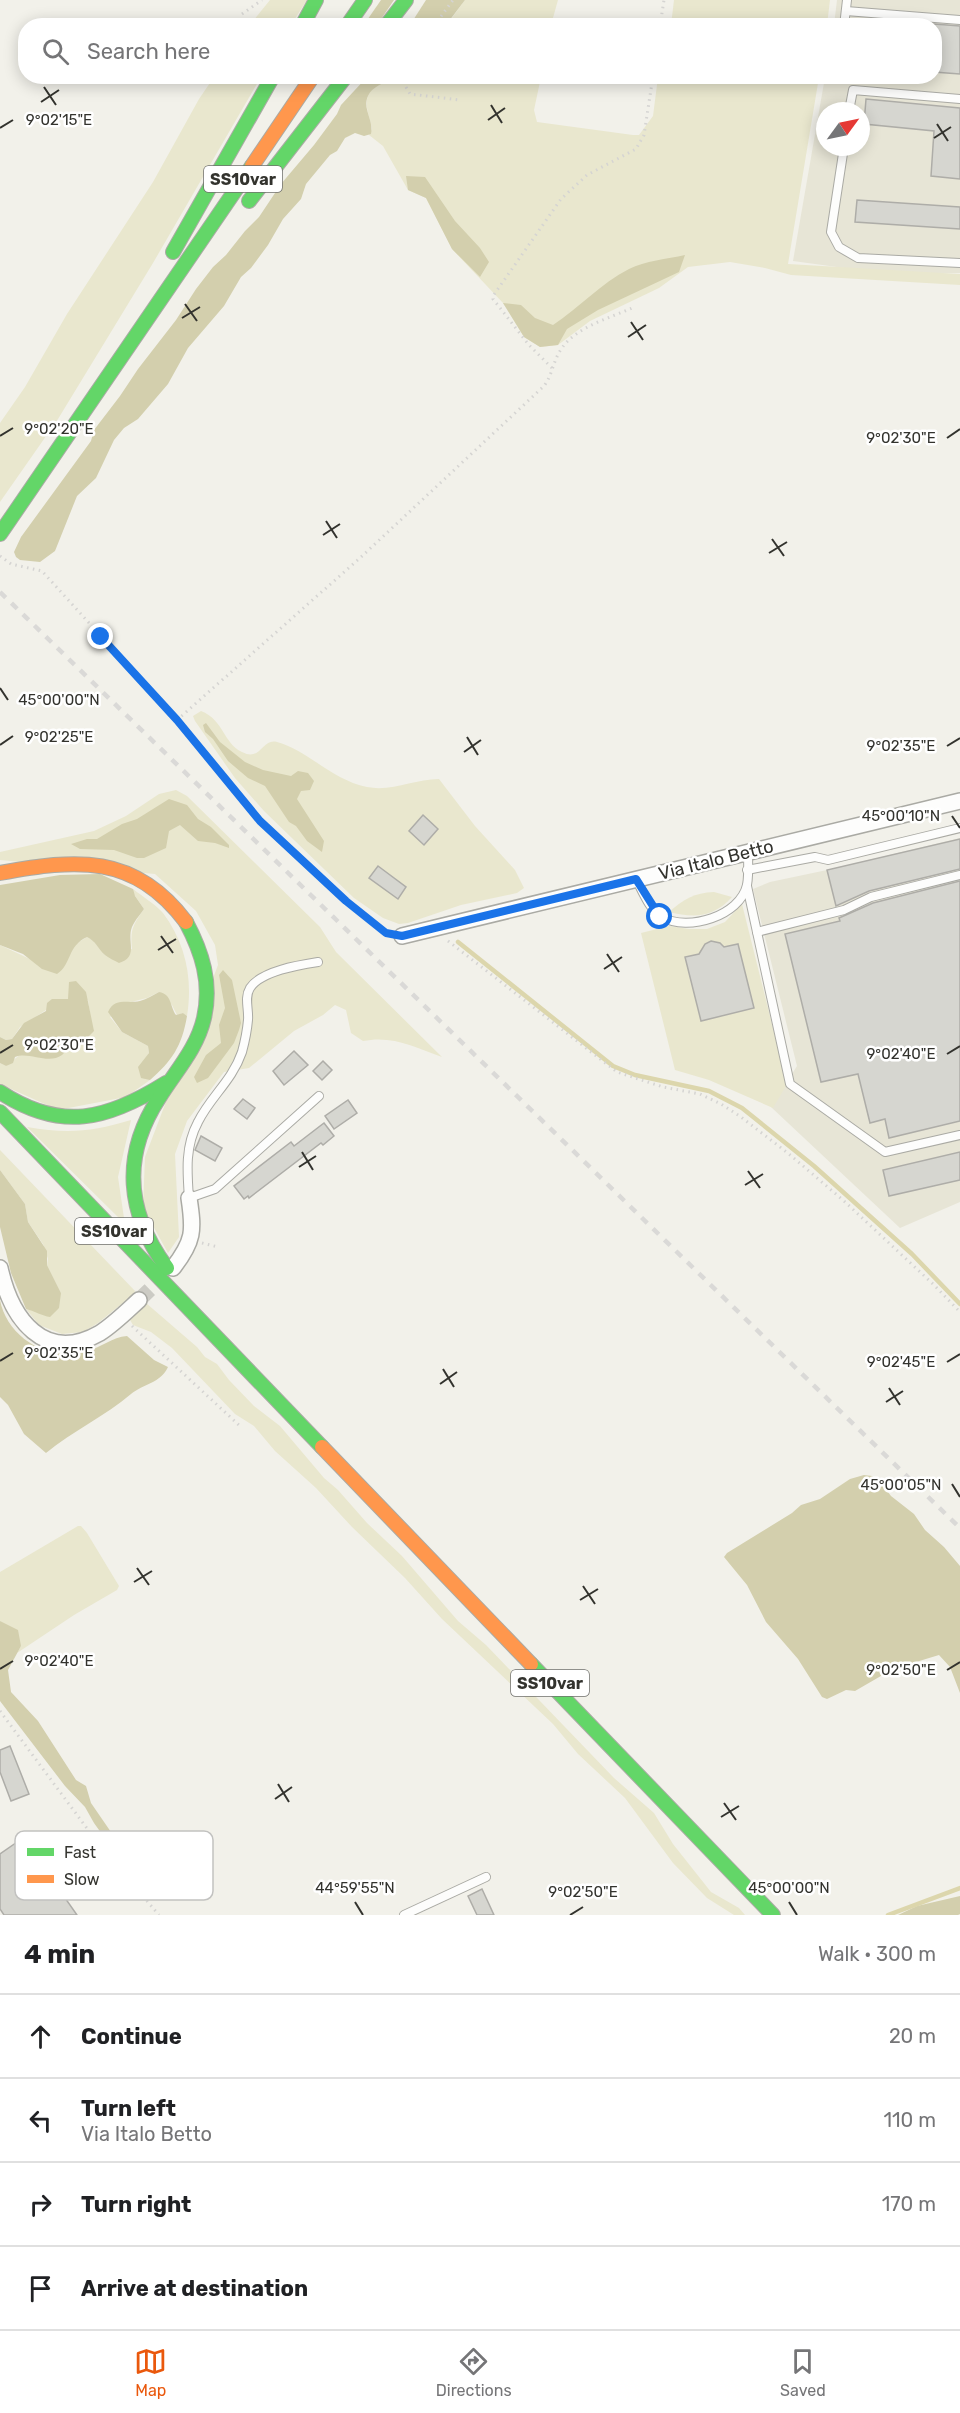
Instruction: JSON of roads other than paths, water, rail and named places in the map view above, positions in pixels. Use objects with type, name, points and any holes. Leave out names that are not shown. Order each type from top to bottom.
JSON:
[{"type":"highway","points":[[306,18],[316,0]]},
{"type":"highway","points":[[353,18],[365,0]]},
{"type":"highway","points":[[392,18],[406,0]]},
{"type":"highway","points":[[218,241],[197,268],[172,282],[167,261],[268,84]]},
{"type":"highway","name":"SS10var","points":[[0,534],[308,84]]},
{"type":"highway","points":[[239,213],[340,84]]},
{"type":"highway","points":[[0,873],[68,862],[102,864],[122,869],[148,882],[170,900],[191,929],[203,957],[207,984],[205,1016],[197,1040],[185,1063],[144,1124],[136,1150],[133,1192],[138,1217],[146,1237],[162,1262],[196,1298],[202,1322]]},
{"type":"highway","points":[[0,1092],[32,1110],[52,1116],[83,1118],[104,1115],[124,1107],[173,1079]]},
{"type":"highway","name":"SS10var","points":[[0,1112],[773,1915]]},
{"type":"highway","points":[[0,1131],[26,1140]]},
{"type":"street","name":"Via Italo Betto","points":[[402,936],[960,801]]},
{"type":"street","points":[[173,1268],[188,1249],[191,1214],[189,1198]]},
{"type":"street","points":[[0,1268],[4,1287],[17,1314],[30,1330],[47,1341],[64,1344],[81,1341],[100,1333],[139,1300]]},
{"type":"lane","points":[[845,18],[847,0]]},
{"type":"lane","points":[[846,11],[935,18]]},
{"type":"lane","points":[[942,19],[960,20]]},
{"type":"lane","points":[[851,102],[853,90],[960,99]]},
{"type":"lane","points":[[843,156],[831,232],[839,247],[858,258],[960,263]]},
{"type":"lane","points":[[747,870],[815,857],[828,860],[960,828]]},
{"type":"lane","points":[[748,852],[747,886],[790,1084],[885,1152],[960,1135]]},
{"type":"lane","points":[[757,933],[844,910],[871,897],[960,875]]},
{"type":"lane","points":[[636,879],[660,917],[679,923],[704,922],[717,916],[738,900],[747,886]]},
{"type":"lane","points":[[318,962],[276,972],[258,980],[251,988],[247,998],[247,1035],[235,1070],[199,1120],[189,1148],[187,1166],[189,1198],[215,1189],[319,1096]]},
{"type":"lane","points":[[404,1915],[486,1877]]},
{"type":"waterway","points":[[458,942],[613,1066],[635,1075],[709,1091],[742,1108],[814,1166],[912,1254],[960,1304]]},
{"type":"waterway","points":[[888,1915],[960,1888]]},
{"type":"tunnel","points":[[139,1300],[165,1275]]},
{"type":"railway","points":[[0,592],[960,1528]]}]
